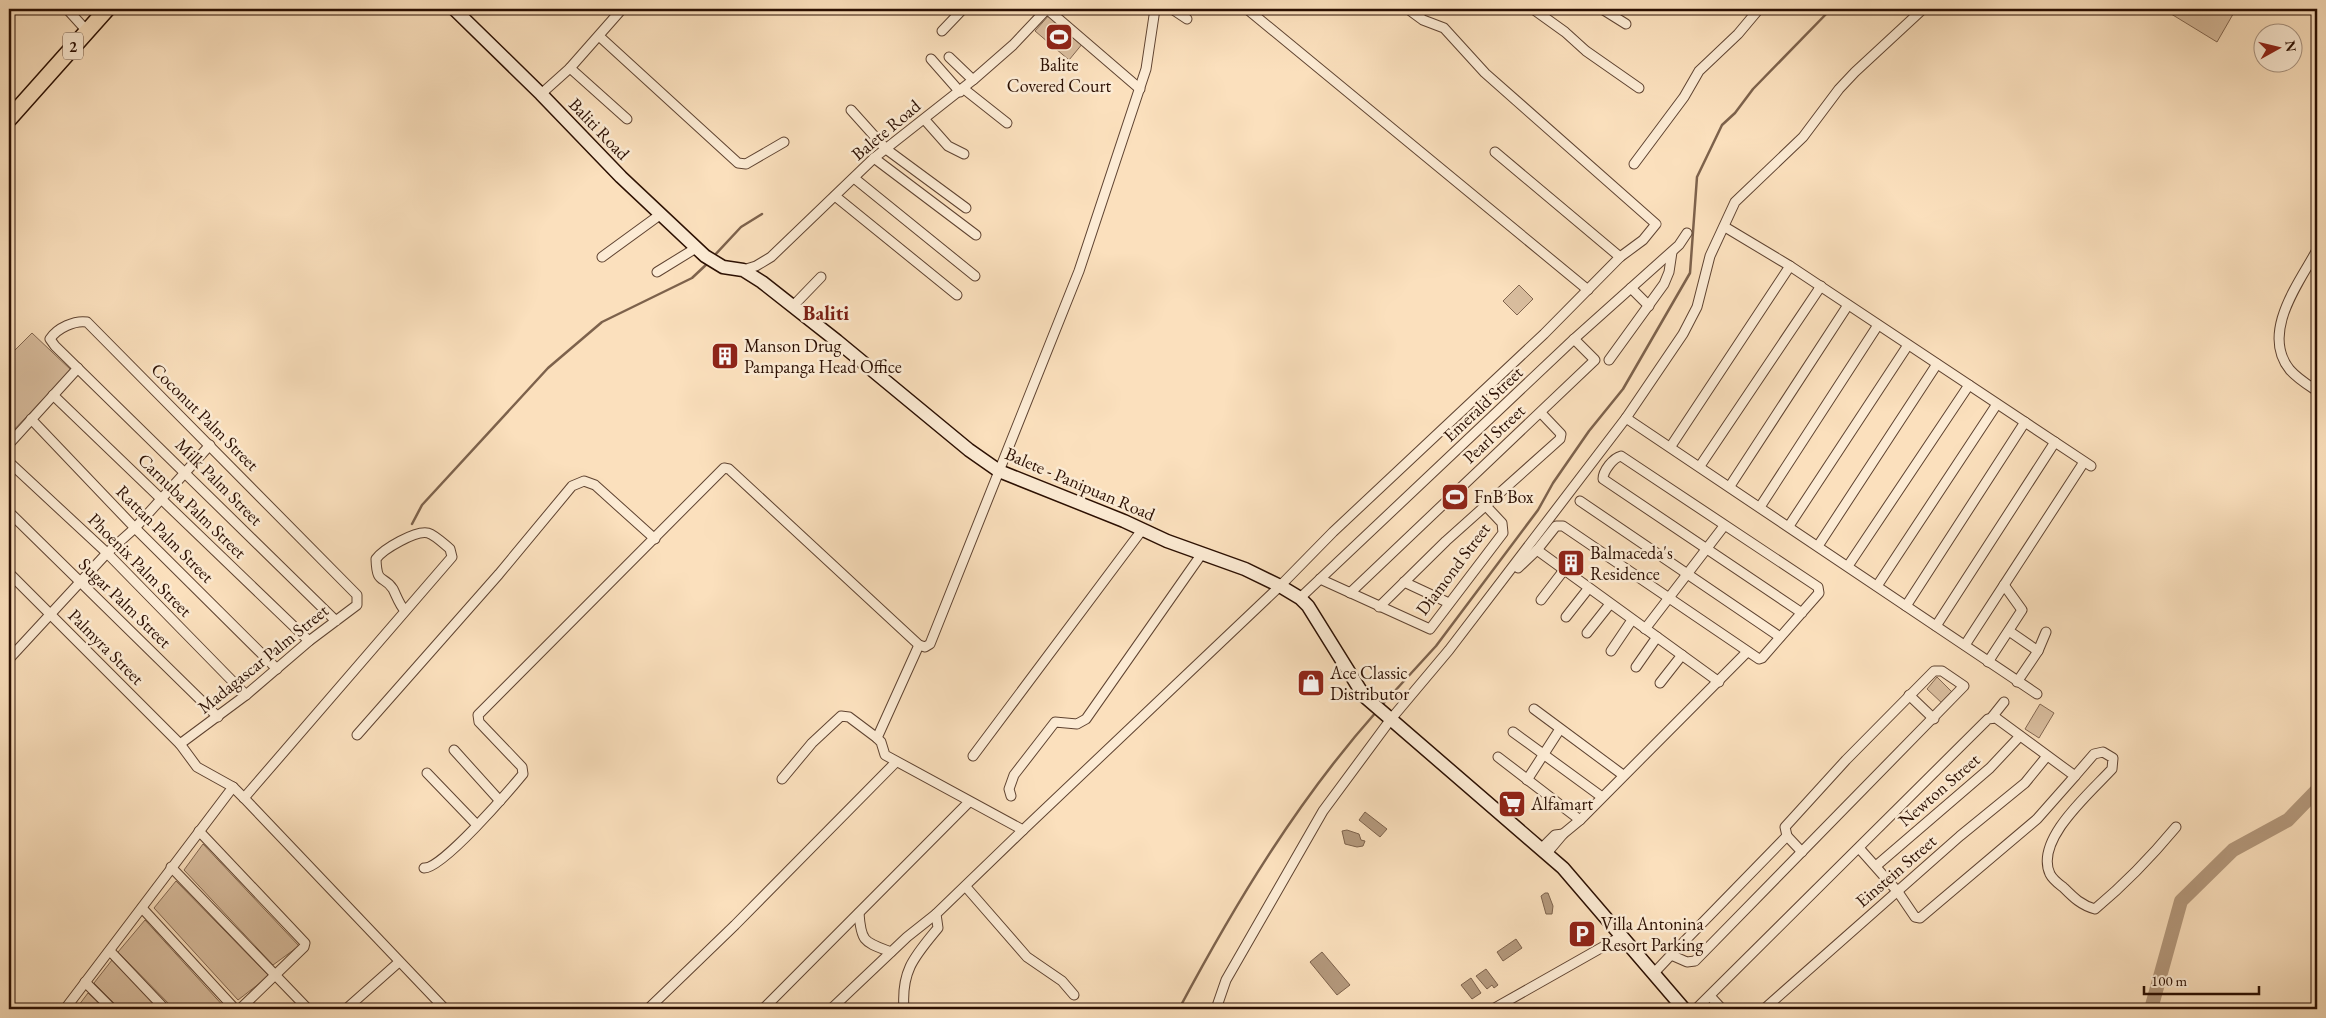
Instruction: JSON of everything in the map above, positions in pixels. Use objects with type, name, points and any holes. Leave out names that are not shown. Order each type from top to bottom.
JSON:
[{"type":"highway","name":"2","points":[[9,119],[107,9]]},
{"type":"main road","name":"Baliti Road","points":[[454,9],[541,94],[621,177],[700,252],[720,266]]},
{"type":"main road","name":"Balete - Panipuan Road","points":[[720,266],[743,270],[793,306],[963,445],[1000,471],[1075,500],[1201,555],[1245,570],[1280,586],[1300,598],[1308,606],[1364,696],[1548,847],[1684,1009]]},
{"type":"street","points":[[67,9],[87,31]]},
{"type":"street","points":[[541,94],[570,68],[622,9]]},
{"type":"street","points":[[942,31],[963,9]]},
{"type":"street","points":[[1047,9],[1140,89]]},
{"type":"street","name":"Balete Road","points":[[743,270],[756,266],[772,256],[874,158],[962,90],[1013,45],[1047,9]]},
{"type":"street","points":[[424,868],[430,868],[438,862],[477,825],[500,802],[523,774],[523,770],[479,722],[478,715],[724,468],[727,468],[919,645],[927,646],[932,639],[1079,271],[1140,89],[1149,51],[1155,9]]},
{"type":"street","points":[[1172,9],[1187,19]]},
{"type":"street","points":[[1248,9],[1588,290]]},
{"type":"street","points":[[830,1009],[891,952],[966,887],[1023,830],[1280,586],[1333,532],[1620,258],[1643,240],[1657,222],[1485,73],[1444,28],[1423,20],[1408,9]]},
{"type":"street","points":[[1533,9],[1565,32],[1586,51],[1639,88]]},
{"type":"street","points":[[1602,9],[1626,24]]},
{"type":"street","points":[[1634,164],[1684,98],[1699,71],[1738,34],[1759,9]]},
{"type":"street","points":[[1216,1009],[1226,980],[1322,811],[1387,716],[1450,650],[1626,418],[1683,334],[1697,307],[1710,256],[1735,202],[1803,137],[1839,89],[1923,9]]},
{"type":"street","points":[[599,36],[738,163],[746,164],[784,142]]},
{"type":"street","points":[[948,56],[973,80]]},
{"type":"street","points":[[931,59],[962,90],[1007,123]]},
{"type":"street","points":[[570,68],[627,119]]},
{"type":"street","points":[[851,110],[886,149],[966,208]]},
{"type":"street","points":[[925,120],[948,146],[964,154]]},
{"type":"street","points":[[1494,152],[1620,258]]},
{"type":"street","points":[[874,158],[976,235]]},
{"type":"street","points":[[854,178],[975,276]]},
{"type":"street","points":[[835,196],[957,295]]},
{"type":"street","points":[[602,257],[661,214]]},
{"type":"street","points":[[1724,227],[1821,286],[2088,464],[2004,584],[1965,646]]},
{"type":"street","name":"Emerald Street","points":[[1300,598],[1574,339],[1672,252],[1687,233]]},
{"type":"street","points":[[2317,250],[2282,316],[2280,333],[2285,361],[2290,369],[2317,392]]},
{"type":"street","points":[[657,272],[700,252]]},
{"type":"street","points":[[1609,360],[1664,284],[1669,272],[1672,252]]},
{"type":"street","points":[[1671,446],[1790,266]]},
{"type":"street","points":[[793,306],[821,278]]},
{"type":"street","points":[[1700,466],[1821,286]]},
{"type":"street","points":[[1631,288],[1649,306]]},
{"type":"street","points":[[1730,486],[1848,305]]},
{"type":"street","name":"Coconut Palm Street","points":[[78,368],[50,339],[53,334],[78,321],[87,322],[358,595]]},
{"type":"street","points":[[1760,507],[1878,325]]},
{"type":"street","name":"Pearl Street","points":[[1350,593],[1595,360],[1574,339]]},
{"type":"street","points":[[1788,526],[1908,345]]},
{"type":"street","points":[[1818,546],[1937,364]]},
{"type":"street","points":[[9,444],[78,368]]},
{"type":"street","name":"Milk Palm Street","points":[[78,368],[336,621]]},
{"type":"street","points":[[1848,566],[1969,385]]},
{"type":"street","name":"Carnuba Palm Street","points":[[53,395],[309,641]]},
{"type":"street","points":[[1877,586],[1997,404]]},
{"type":"street","points":[[1379,607],[1560,439],[1560,434],[1541,413]]},
{"type":"street","points":[[1626,418],[1671,446],[2037,694]]},
{"type":"street","name":"Rattan Palm Street","points":[[31,420],[135,528],[277,669]]},
{"type":"street","points":[[1906,606],[2026,422]]},
{"type":"street","points":[[1936,626],[2055,442]]},
{"type":"street","points":[[9,657],[107,553],[135,528],[210,445]]},
{"type":"street","points":[[1518,568],[1537,550],[1556,526],[1563,526],[1756,658],[1762,658],[1802,613],[1819,593],[1818,587],[1621,456],[1617,457],[1603,474],[1603,479],[1802,613]]},
{"type":"street","name":"Phoenix Palm Street","points":[[9,462],[107,553],[246,695]]},
{"type":"street","points":[[357,735],[499,574],[572,486],[584,481],[595,485],[655,539]]},
{"type":"street","points":[[1580,501],[1780,637]]},
{"type":"street","name":"Diamond Street","points":[[1320,579],[1430,629],[1504,533],[1502,522],[1486,506]]},
{"type":"street","name":"Sugar Palm Street","points":[[9,512],[218,717]]},
{"type":"street","points":[[1645,629],[1670,599],[1724,526]]},
{"type":"street","points":[[973,756],[1142,530]]},
{"type":"street","points":[[244,798],[452,557],[450,549],[428,533],[419,533],[404,539],[380,554],[376,559],[381,581],[390,586],[405,611]]},
{"type":"street","points":[[1537,550],[1588,589],[1719,682]]},
{"type":"street","points":[[1011,796],[1008,789],[1010,782],[1055,722],[1077,724],[1086,719],[1201,555]]},
{"type":"street","points":[[1541,600],[1564,570]]},
{"type":"street","name":"Palmyra Street","points":[[9,573],[180,744],[197,767],[232,788],[244,798],[445,1009]]},
{"type":"street","points":[[1404,582],[1449,603]]},
{"type":"street","points":[[1988,662],[2022,608],[2004,584]]},
{"type":"street","points":[[1566,617],[1588,589]]},
{"type":"street","name":"Madagascar Palm Street","points":[[180,744],[246,695],[309,641],[358,604],[358,595]]},
{"type":"street","points":[[1587,633],[1610,604]]},
{"type":"street","points":[[1611,651],[1632,620]]},
{"type":"street","points":[[2009,631],[2038,651]]},
{"type":"street","points":[[2018,682],[2038,651],[2046,632]]},
{"type":"street","points":[[1636,666],[1656,637]]},
{"type":"street","points":[[877,738],[919,645]]},
{"type":"street","points":[[1548,847],[1555,835],[1563,834],[1580,820],[1747,652]]},
{"type":"street","points":[[1660,683],[1682,655]]},
{"type":"street","points":[[1671,955],[1690,963],[1695,961],[1965,687],[1962,684],[1937,670],[1909,696],[1785,827],[1787,836],[1802,852]]},
{"type":"street","points":[[1909,696],[1934,719]]},
{"type":"street","points":[[1696,1009],[1992,717],[2004,702]]},
{"type":"street","points":[[1534,709],[1623,775]]},
{"type":"street","points":[[782,779],[812,743],[841,716],[849,717],[881,742],[885,755],[1023,830]]},
{"type":"street","points":[[1992,717],[2076,776]]},
{"type":"street","points":[[1526,780],[1544,756],[1560,729]]},
{"type":"street","points":[[1513,732],[1602,797]]},
{"type":"street","name":"Newton Street","points":[[1876,866],[1990,768],[2020,736]]},
{"type":"street","points":[[454,750],[500,802]]},
{"type":"street","points":[[1859,848],[1898,892],[1915,917],[1920,918],[2037,818],[2094,754],[2103,752],[2113,758],[2112,769],[2060,826],[2050,848],[2048,865],[2050,873],[2082,906],[2095,909],[2109,898],[2150,859],[2176,827]]},
{"type":"street","name":"Einstein Street","points":[[1764,1009],[1960,836],[2025,783],[2048,756]]},
{"type":"street","points":[[1498,758],[1580,820]]},
{"type":"street","points":[[648,1009],[735,925],[896,762]]},
{"type":"street","points":[[427,773],[477,825]]},
{"type":"street","points":[[65,1009],[232,788]]},
{"type":"street","points":[[763,1009],[969,802]]},
{"type":"street","points":[[199,832],[304,941],[304,947],[240,1009]]},
{"type":"street","points":[[1654,973],[1787,836]]},
{"type":"street","points":[[171,867],[308,1009]]},
{"type":"street","points":[[966,887],[1027,957],[1062,981],[1074,995]]},
{"type":"street","points":[[142,908],[236,1009]]},
{"type":"street","points":[[859,913],[863,938],[866,942],[891,952]]},
{"type":"street","points":[[904,1009],[904,990],[907,972],[915,955],[938,928],[936,914]]},
{"type":"street","points":[[1493,1009],[1622,936]]},
{"type":"street","points":[[110,951],[165,1009]]},
{"type":"street","points":[[346,1009],[399,962]]},
{"type":"street","points":[[85,982],[112,1009]]},
{"type":"street","points":[[1710,996],[1722,1009]]},
{"type":"shaded area","points":[[2163,9],[2236,9],[2217,42]]},
{"type":"shaded area","name":"Balite Covered Court","points":[[1050,14],[1083,43],[1069,60],[1035,31]]},
{"type":"shaded area","points":[[1519,285],[1533,299],[1517,315],[1503,301]]},
{"type":"shaded area","points":[[32,333],[71,370],[9,435],[9,356]]},
{"type":"shaded area","points":[[1937,677],[1954,694],[1944,705],[1927,689]]},
{"type":"shaded area","points":[[2040,704],[2054,713],[2039,738],[2025,729]]},
{"type":"shaded area","points":[[1365,812],[1387,829],[1380,837],[1359,820]]},
{"type":"shaded area","points":[[1347,830],[1359,834],[1361,840],[1365,841],[1363,846],[1357,847],[1345,844],[1342,831]]},
{"type":"shaded area","points":[[203,844],[299,946],[273,965],[184,870]]},
{"type":"shaded area","points":[[176,881],[269,976],[238,1000],[154,908]]},
{"type":"shaded area","points":[[1548,893],[1553,906],[1552,914],[1546,914],[1541,896]]},
{"type":"shaded area","points":[[145,920],[226,1009],[174,1009],[118,952]]},
{"type":"shaded area","points":[[1516,939],[1522,948],[1503,961],[1497,952]]},
{"type":"shaded area","points":[[1322,952],[1350,985],[1337,995],[1310,962]]},
{"type":"shaded area","points":[[112,960],[159,1009],[120,1009],[94,983]]},
{"type":"shaded area","points":[[1486,969],[1498,985],[1494,988],[1492,985],[1487,989],[1476,976]]},
{"type":"shaded area","points":[[1471,978],[1481,993],[1472,999],[1461,985]]},
{"type":"shaded area","points":[[88,993],[105,1009],[76,1009]]},
{"type":"waterway","points":[[1382,705],[1436,646],[1538,510],[1553,483],[1589,431],[1623,389],[1690,273],[1697,177],[1722,125],[1735,113],[1753,89],[1831,9]]},
{"type":"waterway","points":[[713,257],[741,227],[762,214]]},
{"type":"waterway","points":[[412,524],[422,505],[548,368],[602,322],[692,278],[708,263]]},
{"type":"waterway","points":[[1179,1009],[1222,931],[1269,854],[1320,781],[1377,711]]},
{"type":"waterway","points":[[2151,1009],[2181,901],[2233,850],[2288,820],[2317,790]]},
{"type":"place","name":"Balite Covered Court","points":[[1059,37]]},
{"type":"place","name":"Manson Drug Pampanga Head Office","points":[[725,356]]},
{"type":"place","name":"FnB Box","points":[[1455,497]]},
{"type":"place","name":"Balmaceda's Residence","points":[[1571,563]]},
{"type":"place","name":"Ace Classic Distributor","points":[[1311,683]]},
{"type":"place","name":"Alfamart","points":[[1512,804]]},
{"type":"place","name":"Villa Antonina Resort Parking","points":[[1582,934]]},
{"type":"district","name":"Baliti","points":[[826,313]]}]
